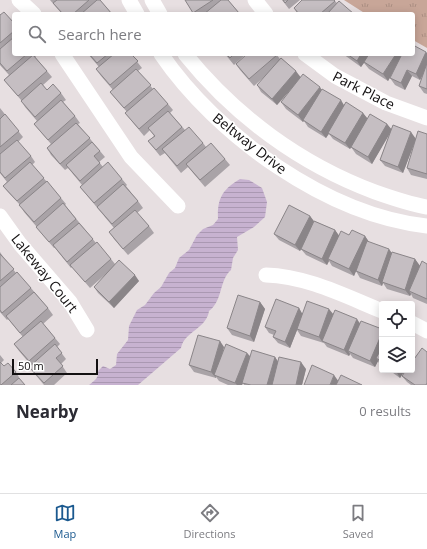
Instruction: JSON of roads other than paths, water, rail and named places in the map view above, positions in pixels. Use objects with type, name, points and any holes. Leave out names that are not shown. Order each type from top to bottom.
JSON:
[{"type":"street","points":[[19,0],[32,12]]},
{"type":"street","points":[[129,0],[136,12]]},
{"type":"street","points":[[152,0],[159,12]]},
{"type":"street","points":[[255,0],[264,12]]},
{"type":"street","points":[[63,56],[131,157],[178,206]]},
{"type":"street","name":"Beltway Drive","points":[[164,56],[199,102],[232,132],[271,162],[309,185],[349,204],[385,217],[427,226]]},
{"type":"street","name":"Beltway Drive","points":[[188,56],[207,80],[242,114],[280,143],[318,167],[353,184],[388,197],[427,207]]},
{"type":"street","name":"Park Place","points":[[308,56],[335,76],[386,103],[427,118]]},
{"type":"street","name":"Lakeway Court","points":[[0,216],[20,244],[70,302],[86,330]]},
{"type":"street","points":[[266,275],[296,279],[341,294],[379,310]]},
{"type":"street","points":[[415,325],[427,331]]}]
